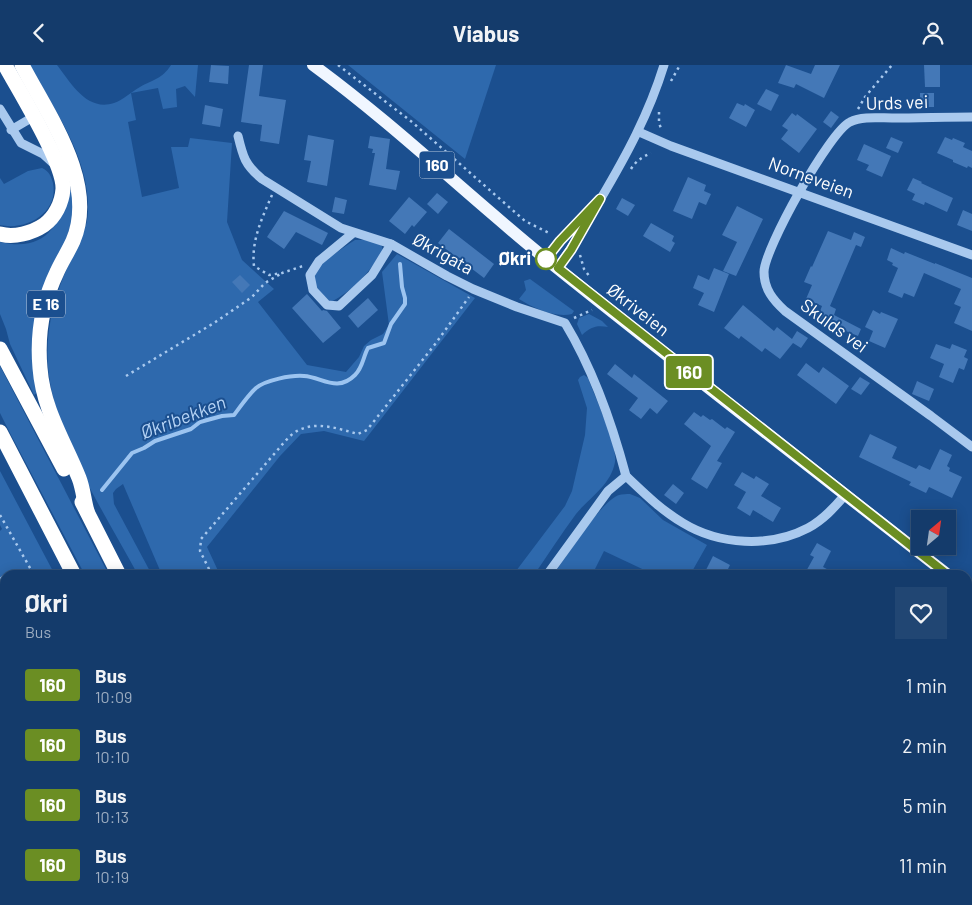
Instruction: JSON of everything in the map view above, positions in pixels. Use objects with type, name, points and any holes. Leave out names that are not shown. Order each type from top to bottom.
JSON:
[{"type":"highway","points":[[0,234],[26,233],[38,229],[54,215],[60,203],[63,188],[60,169],[5,65]]},
{"type":"highway","name":"E 16","points":[[22,65],[61,137],[77,184],[79,211],[73,240],[57,272],[46,304],[40,334],[40,368],[46,403],[55,428],[80,480],[87,511]]},
{"type":"highway","name":"E 16","points":[[0,349],[117,570]]},
{"type":"highway","points":[[0,432],[71,570]]},
{"type":"main road","name":"Økriveien","points":[[313,65],[399,132],[546,259],[942,570]]},
{"type":"street","points":[[558,268],[571,250],[624,161],[652,102],[664,65]]},
{"type":"street","points":[[12,130],[33,117],[41,102]]},
{"type":"street","points":[[0,109],[21,143],[43,154],[60,169]]},
{"type":"street","name":"Urds vei","points":[[799,191],[831,143],[845,125],[851,121],[972,117]]},
{"type":"street","name":"Norneveien","points":[[639,132],[972,255]]},
{"type":"street","name":"Økrigata","points":[[238,136],[243,158],[248,166],[262,179],[328,220],[353,233],[391,244],[473,289],[517,307],[565,323]]},
{"type":"street","name":"Skulds vei","points":[[799,191],[768,257],[764,271],[766,287],[770,295],[785,311],[932,416],[972,447]]},
{"type":"street","points":[[546,259],[560,241],[600,199]]},
{"type":"street","points":[[353,233],[319,261],[310,275],[313,290],[327,305],[339,306],[372,275],[391,244]]},
{"type":"street","points":[[565,323],[597,386],[615,437],[626,477],[657,505],[684,523],[718,536],[745,541],[768,541],[792,536],[820,520],[845,495]]},
{"type":"street","points":[[551,570],[608,491],[626,477]]},
{"type":"path","points":[[338,65],[412,122],[525,221],[551,234]]},
{"type":"path","points":[[670,85],[680,65]]},
{"type":"path","points":[[851,121],[865,97],[892,65]]},
{"type":"path","points":[[661,107],[658,114],[662,131]]},
{"type":"path","points":[[275,187],[258,228],[253,253],[254,266],[269,275],[282,273],[319,261]]},
{"type":"path","points":[[579,256],[584,269],[593,282]]},
{"type":"path","points":[[126,376],[214,323],[252,297],[265,283],[282,273]]},
{"type":"path","points":[[210,570],[200,551],[201,539],[262,466],[294,433],[301,429],[323,426],[358,434],[366,430],[436,343],[468,300],[473,289]]},
{"type":"path","points":[[565,323],[592,311]]},
{"type":"path","points":[[0,515],[31,570]]},
{"type":"shaded area","points":[[29,65],[57,65],[74,87],[88,100],[104,105],[124,98],[133,91],[157,78],[171,65],[198,65],[195,97],[185,86],[176,89],[177,107],[163,109],[158,88],[131,93],[136,120],[128,122],[142,197],[179,188],[171,147],[188,147],[190,138],[232,143],[227,222],[242,260],[274,289],[258,302],[307,365],[346,372],[359,357],[364,346],[383,334],[389,325],[382,272],[397,254],[475,298],[364,441],[324,431],[301,434],[280,456],[207,547],[218,570],[160,570],[123,484],[113,493],[114,504],[149,570],[135,570],[83,474],[60,420],[52,393],[48,367],[49,327],[59,289],[86,225],[88,211],[87,191],[83,172],[77,153]]},
{"type":"shaded area","points":[[348,65],[496,65],[465,159]]},
{"type":"shaded area","points":[[42,168],[49,174],[53,183],[54,194],[46,211],[30,222],[10,226],[0,225],[0,178],[4,184],[28,171]]},
{"type":"shaded area","points":[[70,191],[74,191],[73,217],[66,240],[50,273],[38,392],[34,395],[10,344],[0,314],[0,242],[28,243],[38,240],[47,234],[60,216]]},
{"type":"shaded area","points":[[355,240],[366,240],[381,244],[383,250],[361,280],[331,302],[319,293],[314,284],[314,276],[327,260]]},
{"type":"shaded area","points":[[530,279],[574,311],[572,314],[559,315],[551,313],[537,309],[519,299],[526,290],[524,281]]},
{"type":"shaded area","points":[[589,314],[602,321],[608,327],[594,327],[582,335],[577,324],[579,318]]},
{"type":"shaded area","points":[[0,366],[106,570],[82,570],[0,413]]},
{"type":"shaded area","points":[[584,375],[588,378],[605,420],[615,454],[613,470],[599,491],[576,514],[537,570],[517,570],[565,506],[572,491],[585,435],[587,408],[578,380]]},
{"type":"shaded area","points":[[0,471],[52,570],[0,570],[0,531],[2,529],[0,525]]},
{"type":"shaded area","points":[[623,494],[630,494],[640,498],[663,520],[707,545],[693,570],[644,570],[604,551],[594,570],[557,570],[603,507],[612,499]]},
{"type":"building","points":[[211,65],[229,66],[228,84],[209,82]]},
{"type":"building","points":[[249,65],[263,65],[259,96],[286,100],[279,144],[260,141],[262,125],[241,122]]},
{"type":"building","points":[[786,65],[811,74],[815,65],[840,65],[824,98],[796,84],[794,88],[778,83]]},
{"type":"building","points":[[924,65],[940,65],[940,87],[925,87]]},
{"type":"building","points":[[766,89],[779,95],[771,111],[757,104]]},
{"type":"building","points":[[920,93],[934,93],[934,107],[920,107]]},
{"type":"building","points":[[737,103],[744,106],[745,104],[755,110],[746,127],[729,118]]},
{"type":"building","points":[[205,105],[223,109],[220,127],[202,124]]},
{"type":"building","points":[[831,111],[839,117],[831,128],[823,122]]},
{"type":"building","points":[[792,113],[796,116],[797,114],[817,129],[799,153],[781,139],[788,130],[782,126]]},
{"type":"building","points":[[308,135],[334,140],[327,186],[307,182],[311,161],[304,160]]},
{"type":"building","points":[[370,136],[390,139],[386,169],[400,171],[396,190],[369,185],[375,153],[372,153],[373,149],[368,148]]},
{"type":"building","points":[[891,137],[903,142],[898,153],[886,148]]},
{"type":"building","points":[[945,137],[965,143],[963,147],[972,151],[972,168],[968,166],[967,168],[953,162],[953,160],[937,153]]},
{"type":"building","points":[[864,144],[891,156],[882,177],[866,170],[869,165],[857,160]]},
{"type":"building","points":[[688,177],[706,185],[704,191],[711,194],[706,205],[699,202],[692,219],[673,211]]},
{"type":"building","points":[[913,178],[953,198],[947,212],[925,202],[924,205],[912,200],[915,194],[907,190]]},
{"type":"building","points":[[437,193],[448,202],[438,214],[427,204]]},
{"type":"building","points":[[335,197],[347,200],[344,214],[332,212]]},
{"type":"building","points":[[409,197],[427,212],[405,234],[389,221]]},
{"type":"building","points":[[622,198],[635,205],[628,216],[616,209]]},
{"type":"building","points":[[737,206],[763,219],[736,276],[723,271],[737,242],[722,235]]},
{"type":"building","points":[[963,210],[972,214],[972,231],[957,225]]},
{"type":"building","points":[[284,211],[328,233],[322,245],[296,232],[284,249],[267,237]]},
{"type":"building","points":[[651,223],[674,236],[672,241],[675,243],[670,252],[643,236]]},
{"type":"building","points":[[449,229],[494,264],[484,278],[438,243]]},
{"type":"building","points":[[828,231],[851,240],[854,232],[865,237],[861,247],[856,245],[830,306],[836,309],[834,315],[861,329],[858,336],[817,319],[822,306],[806,299],[812,285],[804,282]]},
{"type":"building","points":[[891,248],[972,278],[972,331],[954,323],[961,307],[954,304],[961,289],[924,273],[914,297],[904,293],[902,298],[888,292],[898,268],[887,260]]},
{"type":"building","points":[[714,268],[729,274],[714,312],[698,305],[704,293],[693,288],[698,275],[709,280]]},
{"type":"building","points":[[240,275],[250,285],[242,293],[232,282]]},
{"type":"building","points":[[307,294],[322,311],[327,311],[341,328],[323,343],[292,308]]},
{"type":"building","points":[[368,298],[378,310],[358,328],[348,316]]},
{"type":"building","points":[[743,305],[774,331],[777,327],[792,339],[797,331],[808,338],[801,348],[793,343],[780,359],[765,348],[762,352],[741,336],[739,339],[724,328]]},
{"type":"building","points":[[873,310],[898,319],[885,348],[869,341],[873,331],[865,327]]},
{"type":"building","points":[[936,344],[950,349],[952,344],[967,350],[964,357],[968,359],[964,370],[959,368],[953,383],[939,377],[944,364],[930,358]]},
{"type":"building","points":[[806,363],[819,373],[823,367],[849,386],[836,404],[797,375]]},
{"type":"building","points":[[615,364],[632,378],[634,374],[668,401],[657,414],[650,408],[641,419],[629,410],[638,398],[607,374]]},
{"type":"building","points":[[860,377],[870,383],[861,395],[851,389]]},
{"type":"building","points":[[917,381],[934,389],[929,401],[912,394]]},
{"type":"building","points":[[694,412],[701,417],[703,415],[710,420],[712,419],[725,429],[727,427],[735,432],[717,461],[722,463],[707,489],[691,479],[711,446],[684,424]]},
{"type":"building","points":[[870,434],[897,447],[892,458],[916,469],[919,465],[930,470],[940,449],[952,455],[947,466],[950,468],[949,471],[962,477],[952,498],[929,487],[926,493],[909,485],[911,482],[859,457]]},
{"type":"building","points":[[742,472],[754,479],[756,476],[769,484],[761,496],[781,508],[773,522],[753,510],[750,516],[737,508],[746,492],[734,485]]},
{"type":"building","points":[[673,484],[684,493],[676,504],[664,495]]},
{"type":"building","points":[[817,543],[831,551],[823,567],[829,570],[807,570],[814,557],[810,555]]},
{"type":"building","points":[[713,556],[730,565],[728,570],[706,570]]},
{"type":"waterway","name":"Økribekken","points":[[102,490],[132,453],[155,441],[191,429],[200,422],[234,415],[260,385],[286,377],[299,376],[311,377],[330,383],[342,383],[355,375],[360,369],[368,348],[384,343],[391,324],[405,304],[400,264]]},
{"type":"bus line","name":"160","points":[[546,259],[560,241],[600,199],[571,250],[558,268],[942,570]]},
{"type":"place","name":"Økri","points":[[546,259]]}]
